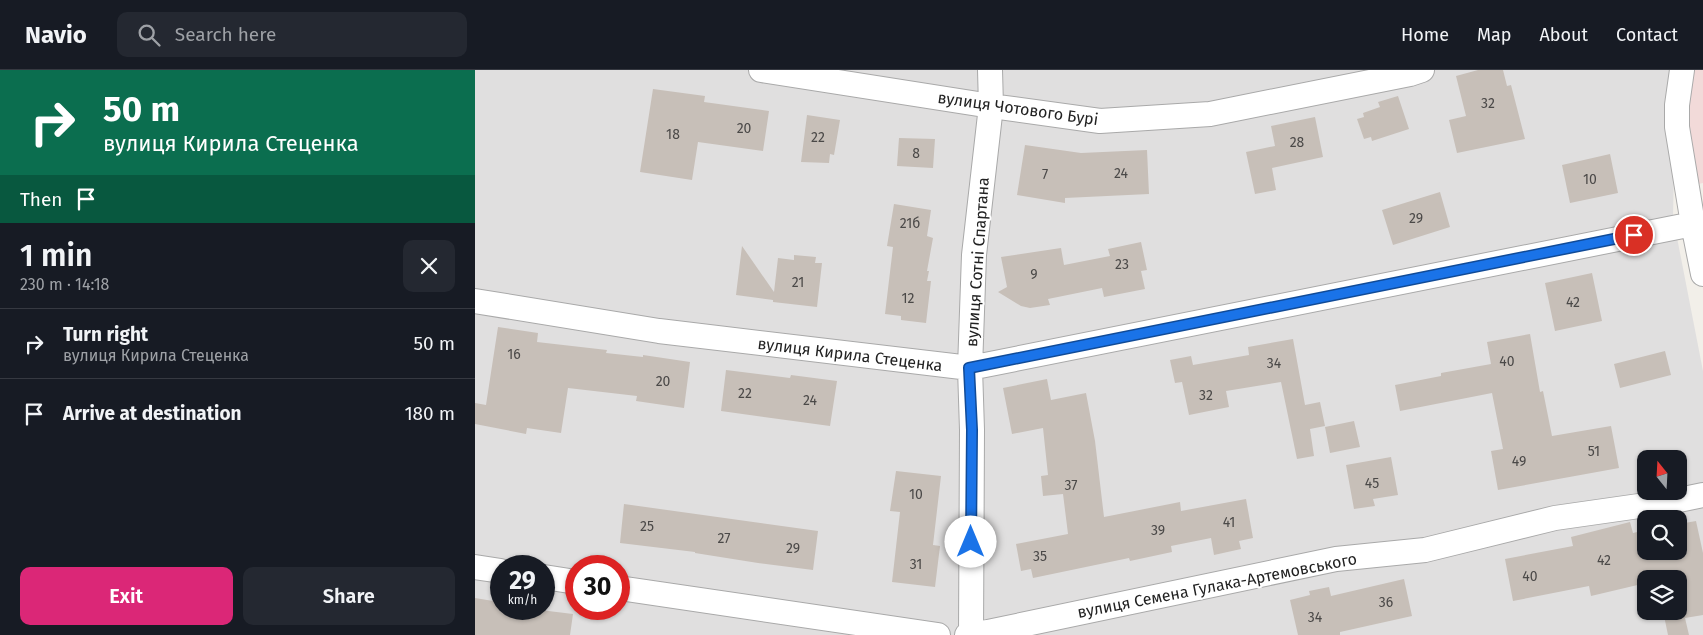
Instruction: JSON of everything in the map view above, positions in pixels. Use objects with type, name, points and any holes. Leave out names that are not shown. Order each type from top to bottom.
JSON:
[{"type":"street","name":"вулиця Чотового Бурі","points":[[761,70],[1100,121],[1210,114],[1422,70]]},
{"type":"street","name":"вулиця Сотні Спартана","points":[[971,635],[972,430],[969,368],[974,255],[991,106],[989,70]]},
{"type":"street","points":[[1682,70],[1677,105],[1677,127],[1703,274]]},
{"type":"street","name":"вулиця Кирила Стеценка","points":[[475,301],[659,331],[969,368],[1693,224]]},
{"type":"street","name":"вулиця Семена Гулака-Артемовського","points":[[967,635],[1336,558],[1425,550],[1555,518],[1674,502],[1703,495]]},
{"type":"street","points":[[475,567],[490,569]]},
{"type":"street","points":[[630,590],[938,635]]},
{"type":"shaded area","points":[[475,70],[1676,70],[1673,217],[1703,371],[1703,635],[475,635]]},
{"type":"shaded area","points":[[1693,70],[1703,70],[1703,183],[1698,184],[1688,114]]},
{"type":"building","points":[[1478,70],[1503,70],[1507,86],[1511,85],[1525,139],[1457,153],[1449,120],[1466,116],[1456,76]]},
{"type":"building","points":[[653,89],[705,96],[704,102],[769,111],[763,151],[698,142],[692,180],[640,172]]},
{"type":"building","points":[[1398,96],[1409,129],[1372,141],[1371,137],[1364,139],[1357,119],[1364,117],[1363,113],[1380,107],[1378,102]]},
{"type":"building","points":[[807,115],[840,120],[834,155],[830,154],[829,163],[801,162]]},
{"type":"building","points":[[1315,117],[1323,157],[1272,168],[1276,190],[1255,194],[1246,152],[1275,146],[1271,126]]},
{"type":"building","points":[[899,138],[935,139],[933,168],[897,166]]},
{"type":"building","points":[[1025,145],[1081,153],[1147,150],[1149,194],[1065,198],[1065,203],[1017,195]]},
{"type":"building","points":[[1610,154],[1618,193],[1570,203],[1562,165]]},
{"type":"building","points":[[1440,192],[1450,227],[1393,245],[1382,210]]},
{"type":"building","points":[[894,204],[931,210],[927,236],[933,238],[927,271],[929,271],[927,281],[931,281],[926,323],[901,320],[901,316],[885,314],[893,247],[887,246]]},
{"type":"building","points":[[1141,242],[1147,270],[1141,271],[1145,289],[1104,297],[1102,288],[1048,299],[1050,305],[1030,308],[1021,306],[998,292],[1007,287],[1001,257],[1061,248],[1064,265],[1110,256],[1108,249]]},
{"type":"building","points":[[742,246],[774,292],[778,258],[794,260],[794,255],[816,257],[815,263],[822,263],[817,307],[773,302],[773,300],[736,295]]},
{"type":"building","points":[[1592,273],[1602,321],[1555,331],[1545,283]]},
{"type":"building","points":[[498,327],[538,333],[537,342],[607,350],[606,353],[643,357],[643,355],[690,362],[684,408],[636,401],[637,396],[568,388],[561,433],[527,428],[526,434],[475,424],[475,403],[486,405]]},
{"type":"building","points":[[1530,334],[1540,392],[1543,391],[1552,436],[1611,426],[1619,468],[1498,490],[1491,451],[1503,449],[1492,393],[1400,411],[1395,385],[1441,376],[1441,373],[1491,364],[1487,342]]},
{"type":"building","points":[[1293,339],[1305,405],[1320,402],[1325,426],[1310,429],[1314,456],[1297,459],[1281,382],[1226,391],[1229,407],[1189,415],[1182,382],[1175,383],[1170,360],[1191,356],[1193,365],[1249,355],[1248,347]]},
{"type":"building","points":[[1665,351],[1671,375],[1620,388],[1614,364]]},
{"type":"building","points":[[726,370],[790,378],[791,375],[837,381],[830,426],[721,411]]},
{"type":"building","points":[[1047,379],[1051,400],[1086,393],[1095,441],[1104,517],[1180,502],[1181,511],[1246,499],[1253,538],[1239,541],[1241,549],[1214,555],[1211,538],[1171,546],[1172,552],[1130,561],[1129,558],[1033,578],[1031,569],[1021,571],[1016,544],[1068,534],[1063,494],[1043,496],[1041,476],[1048,475],[1043,428],[1012,434],[1003,388]]},
{"type":"building","points":[[1354,421],[1360,447],[1330,453],[1325,427]]},
{"type":"building","points":[[1391,457],[1398,495],[1373,499],[1375,506],[1354,509],[1346,465]]},
{"type":"building","points":[[896,471],[941,476],[933,545],[940,546],[935,587],[892,582],[900,512],[890,511]]},
{"type":"building","points":[[624,504],[818,531],[813,570],[620,543]]},
{"type":"building","points":[[1696,521],[1703,553],[1703,615],[1687,618],[1687,570],[1637,570],[1637,585],[1591,596],[1589,586],[1513,601],[1505,559],[1573,546],[1571,537],[1630,522],[1633,533],[1637,532],[1637,560],[1687,560],[1687,523]]},
{"type":"building","points":[[1404,579],[1412,616],[1340,632],[1340,635],[1298,635],[1290,600],[1310,595],[1309,591],[1329,587],[1331,596]]},
{"type":"building","points":[[475,598],[490,600],[490,620],[555,620],[555,612],[565,613],[565,620],[572,620],[570,635],[475,635]]},
{"type":"building","points":[[1665,620],[1685,620],[1689,635],[1668,635]]},
{"type":"route","points":[[971,542],[972,430],[969,368],[1634,235]]}]
